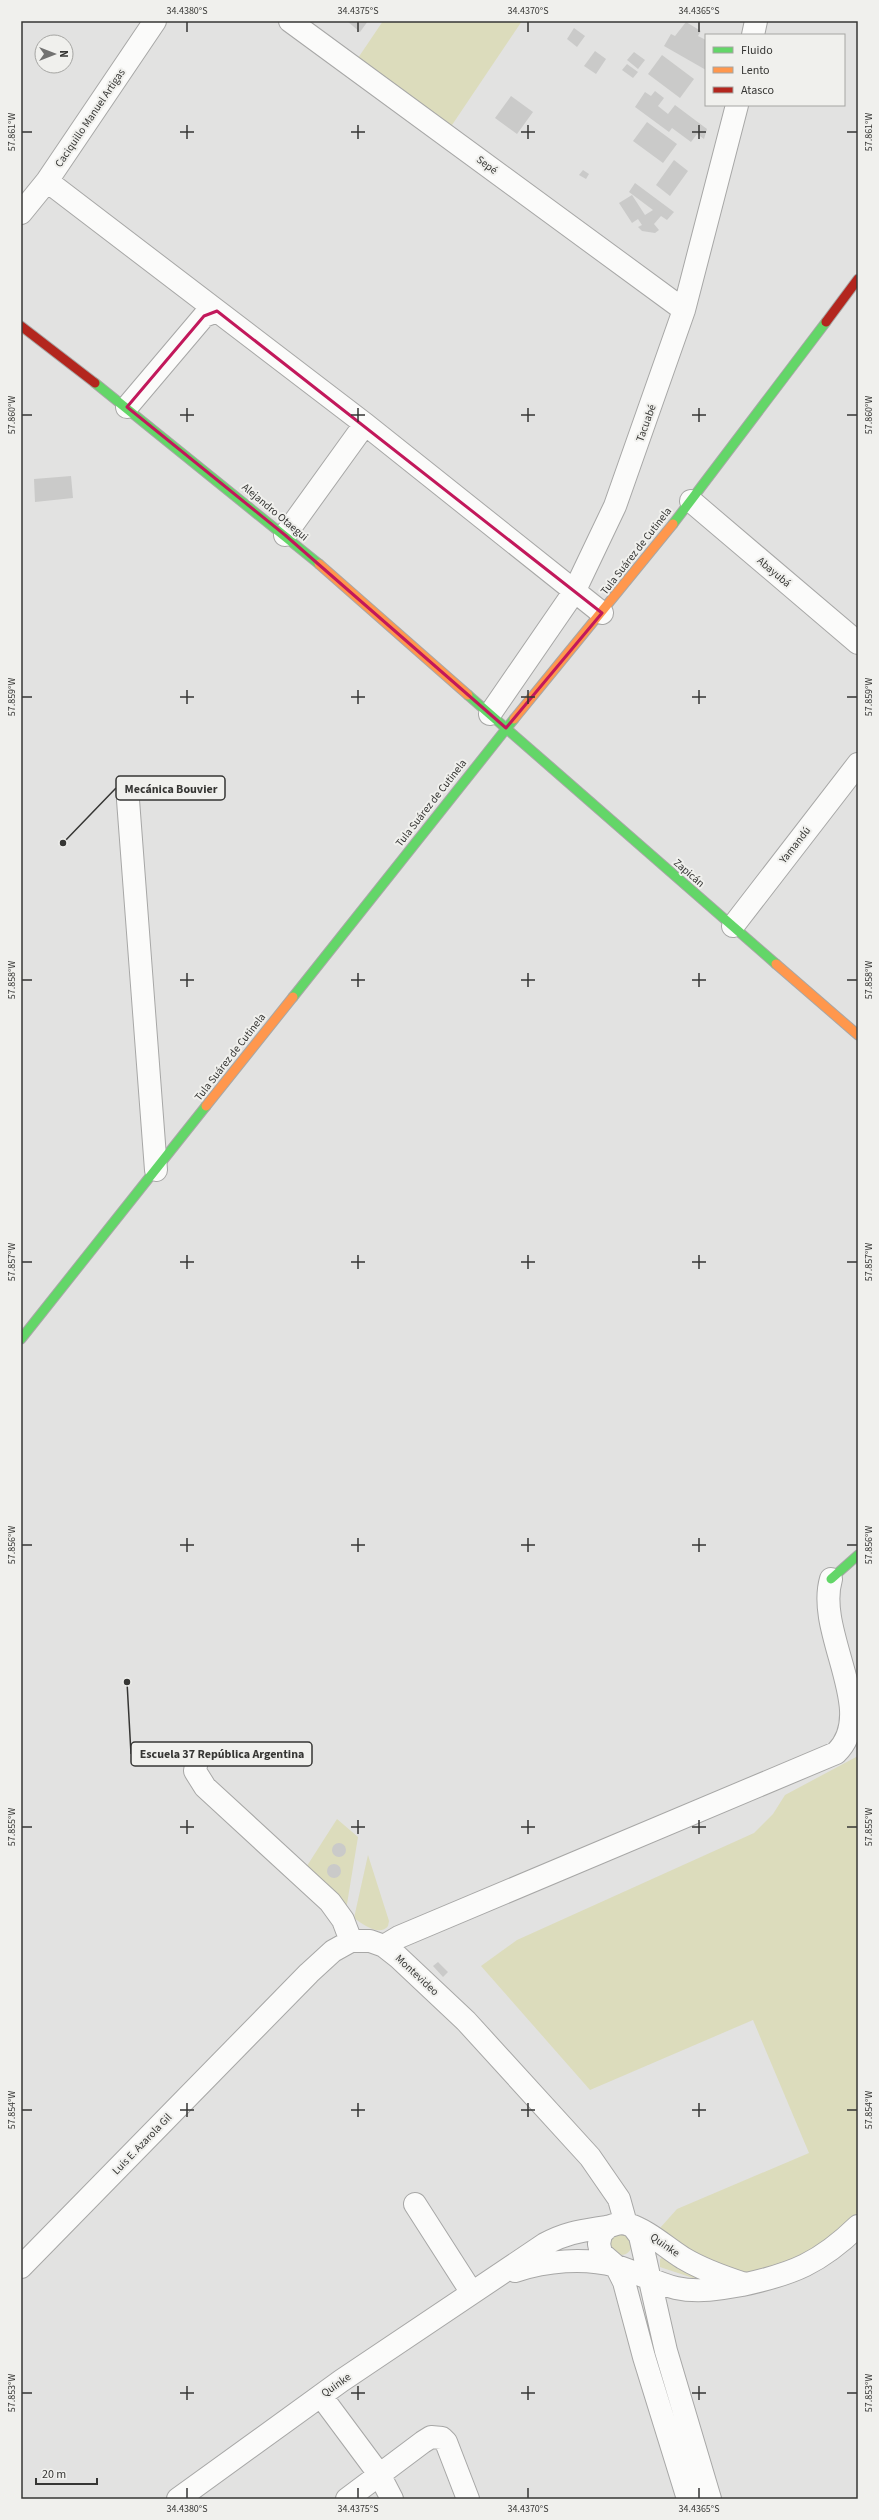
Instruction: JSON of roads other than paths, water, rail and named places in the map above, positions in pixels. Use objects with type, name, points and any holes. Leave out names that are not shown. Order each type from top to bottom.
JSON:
[{"type":"street","name":"Caciquillo Manuel Artigas","points":[[21,213],[47,181],[155,21]]},
{"type":"street","name":"Sepé","points":[[290,21],[684,310]]},
{"type":"street","points":[[753,34],[756,21]]},
{"type":"street","name":"Tacuabé","points":[[498,721],[574,592],[615,506],[684,310],[737,106]]},
{"type":"street","points":[[47,181],[365,424],[602,613]]},
{"type":"street","name":"Tula Suárez de Cutinela","points":[[21,1339],[156,1170],[498,721],[602,613],[691,501],[858,279]]},
{"type":"street","points":[[127,407],[204,316],[217,311]]},
{"type":"street","name":"Alejandro Otaegui","points":[[21,326],[127,407],[285,535],[498,721]]},
{"type":"street","points":[[285,535],[365,424]]},
{"type":"street","name":"Abayubá","points":[[691,501],[858,643]]},
{"type":"street","name":"Zapicán","points":[[498,721],[858,1035]]},
{"type":"street","name":"Yamandú","points":[[733,926],[858,764]]},
{"type":"street","points":[[128,800],[156,1170]]},
{"type":"street","points":[[384,1946],[399,1936],[829,1756],[846,1746],[854,1734],[857,1709],[851,1678],[828,1603],[831,1579],[858,1555]]},
{"type":"street","points":[[198,1754],[195,1771],[205,1787],[330,1902],[343,1920],[351,1941]]},
{"type":"street","name":"Montevideo","points":[[351,1941],[370,1941],[384,1946],[398,1957],[466,2021],[559,2120],[610,2183],[619,2199],[627,2231],[651,2280],[666,2351],[710,2499]]},
{"type":"street","name":"Luis E. Azarola Gil","points":[[21,2267],[309,1973],[333,1951],[351,1941]]},
{"type":"street","points":[[415,2204],[472,2293]]},
{"type":"street","name":"Quinke","points":[[498,2276],[533,2265],[577,2262],[616,2266],[676,2288],[717,2290],[764,2281],[802,2268],[841,2242],[858,2226]]},
{"type":"street","name":"Quinke","points":[[192,2495],[321,2396],[545,2244],[563,2235],[589,2228],[627,2231],[654,2236],[682,2257],[701,2268],[745,2284]]},
{"type":"street","points":[[616,2266],[630,2263],[635,2259],[627,2231],[601,2234],[599,2244],[601,2253],[616,2266],[629,2296],[644,2357],[688,2499]]},
{"type":"street","points":[[321,2396],[379,2474],[392,2499]]},
{"type":"street","points":[[347,2499],[379,2474],[431,2438],[442,2438],[468,2499]]},
{"type":"place","name":"Mecánica Bouvier","points":[[63,843]]},
{"type":"place","name":"Escuela 37 República Argentina","points":[[127,1682]]}]
